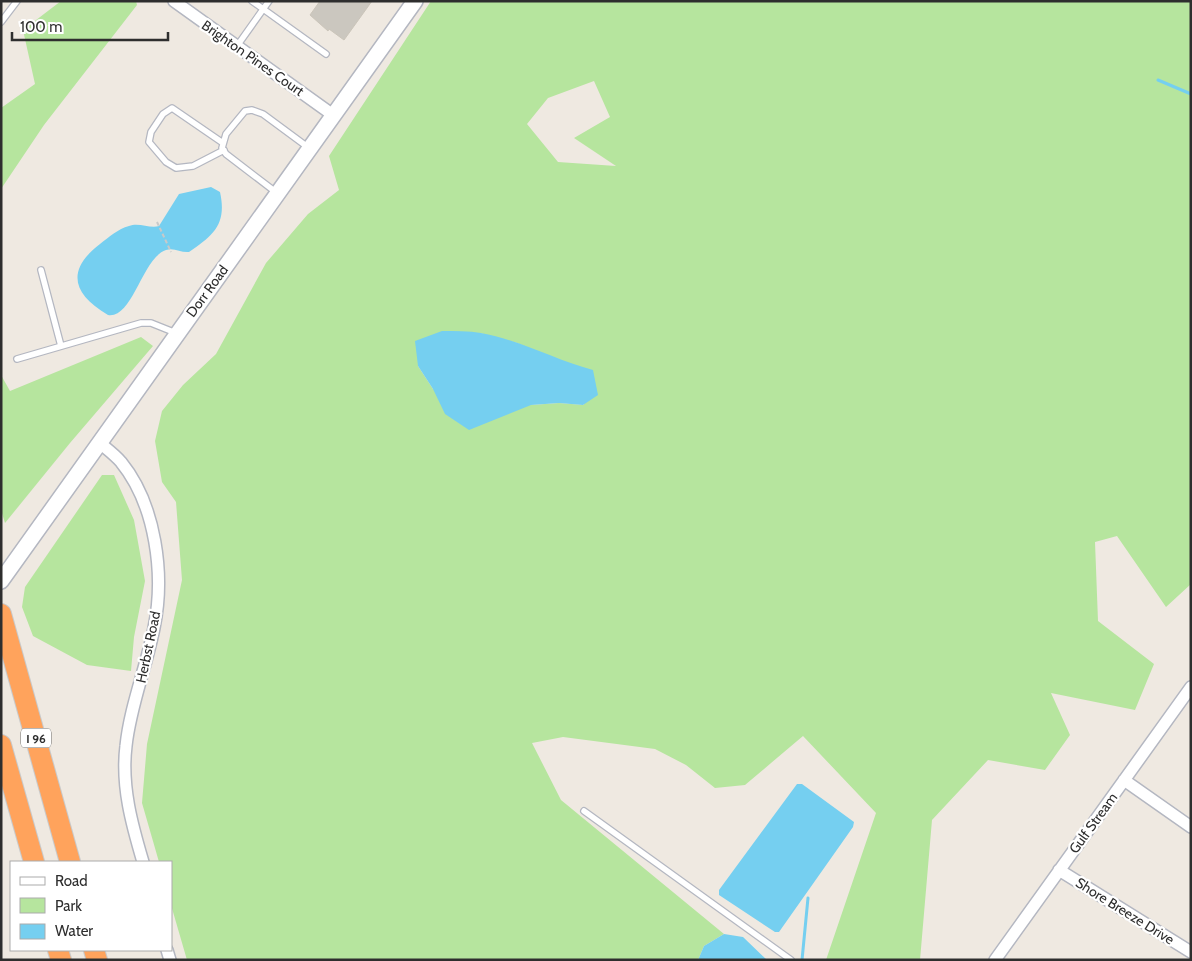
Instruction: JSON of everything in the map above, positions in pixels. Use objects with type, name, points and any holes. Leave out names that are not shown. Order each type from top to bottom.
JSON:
[{"type":"highway","name":"I 96","points":[[1,614],[70,861]]},
{"type":"highway","name":"I 96","points":[[1,745],[34,861]]},
{"type":"street","name":"Brighton Pines Court","points":[[174,1],[333,115]]},
{"type":"street","name":"Dorr Road","points":[[1,581],[101,444],[176,333],[415,1]]},
{"type":"street","name":"Herbst Road","points":[[101,444],[120,462],[133,483],[150,522],[157,561],[158,584],[154,627],[126,747],[129,805],[143,861]]},
{"type":"street","name":"Gulf Stream","points":[[995,960],[1191,687]]},
{"type":"street","points":[[1124,780],[1191,827]]},
{"type":"street","name":"Shore Breeze Drive","points":[[1059,870],[1191,952]]},
{"type":"lane","points":[[252,1],[326,54]]},
{"type":"lane","points":[[237,46],[268,1]]},
{"type":"lane","points":[[1,22],[16,2]]},
{"type":"lane","points":[[223,143],[172,108],[163,114],[148,137],[156,152],[176,168],[193,166],[224,150]]},
{"type":"lane","points":[[277,193],[226,154],[223,143],[226,134],[245,111],[252,110],[263,114],[310,148]]},
{"type":"lane","points":[[41,270],[61,346]]},
{"type":"lane","points":[[17,359],[141,323],[151,323],[176,333]]},
{"type":"lane","points":[[584,811],[790,960]]},
{"type":"path","points":[[157,222],[171,252]]},
{"type":"green space","points":[[61,1],[136,1],[137,5],[44,125],[1,189],[1,108],[35,84],[23,30]]},
{"type":"green space","points":[[431,1],[1191,1],[1191,584],[1166,607],[1117,536],[1095,542],[1098,621],[1154,664],[1135,710],[1051,693],[1070,735],[1045,770],[988,760],[932,820],[920,960],[826,960],[876,813],[803,736],[745,785],[715,788],[686,765],[655,749],[563,737],[532,743],[561,800],[724,934],[704,946],[698,960],[187,960],[172,908],[172,861],[159,861],[142,803],[147,744],[182,580],[176,502],[162,482],[155,441],[162,411],[183,385],[216,354],[266,263],[308,214],[339,190],[329,156]],"holes":[[[594,81],[610,117],[574,138],[616,166],[558,162],[527,124],[548,98]],[[480,333],[517,343],[562,362],[584,405],[559,403],[531,405],[433,389],[418,366]]]},
{"type":"green space","points":[[141,337],[153,346],[5,523],[1,510],[1,375],[10,391]]},
{"type":"green space","points":[[102,475],[114,475],[134,520],[145,581],[134,637],[131,671],[87,665],[33,636],[22,607],[25,587]]},
{"type":"water","points":[[211,187],[220,192],[222,203],[220,221],[212,234],[189,252],[169,249],[158,255],[150,264],[131,298],[117,314],[108,315],[87,299],[78,281],[78,272],[89,254],[100,244],[125,227],[133,225],[159,226],[179,194]]},
{"type":"water","points":[[442,331],[472,332],[495,336],[593,370],[598,395],[583,405],[559,403],[531,405],[469,430],[445,414],[433,389],[418,366],[415,341]]},
{"type":"water","points":[[797,784],[802,784],[854,822],[853,827],[779,932],[775,932],[719,895],[719,890]]},
{"type":"water","points":[[724,934],[743,937],[767,960],[698,960],[704,946]]},
{"type":"building","points":[[320,1],[372,1],[344,40],[329,29],[328,31],[310,15]]},
{"type":"waterway","points":[[1158,80],[1191,94]]},
{"type":"waterway","points":[[802,960],[808,898]]}]
